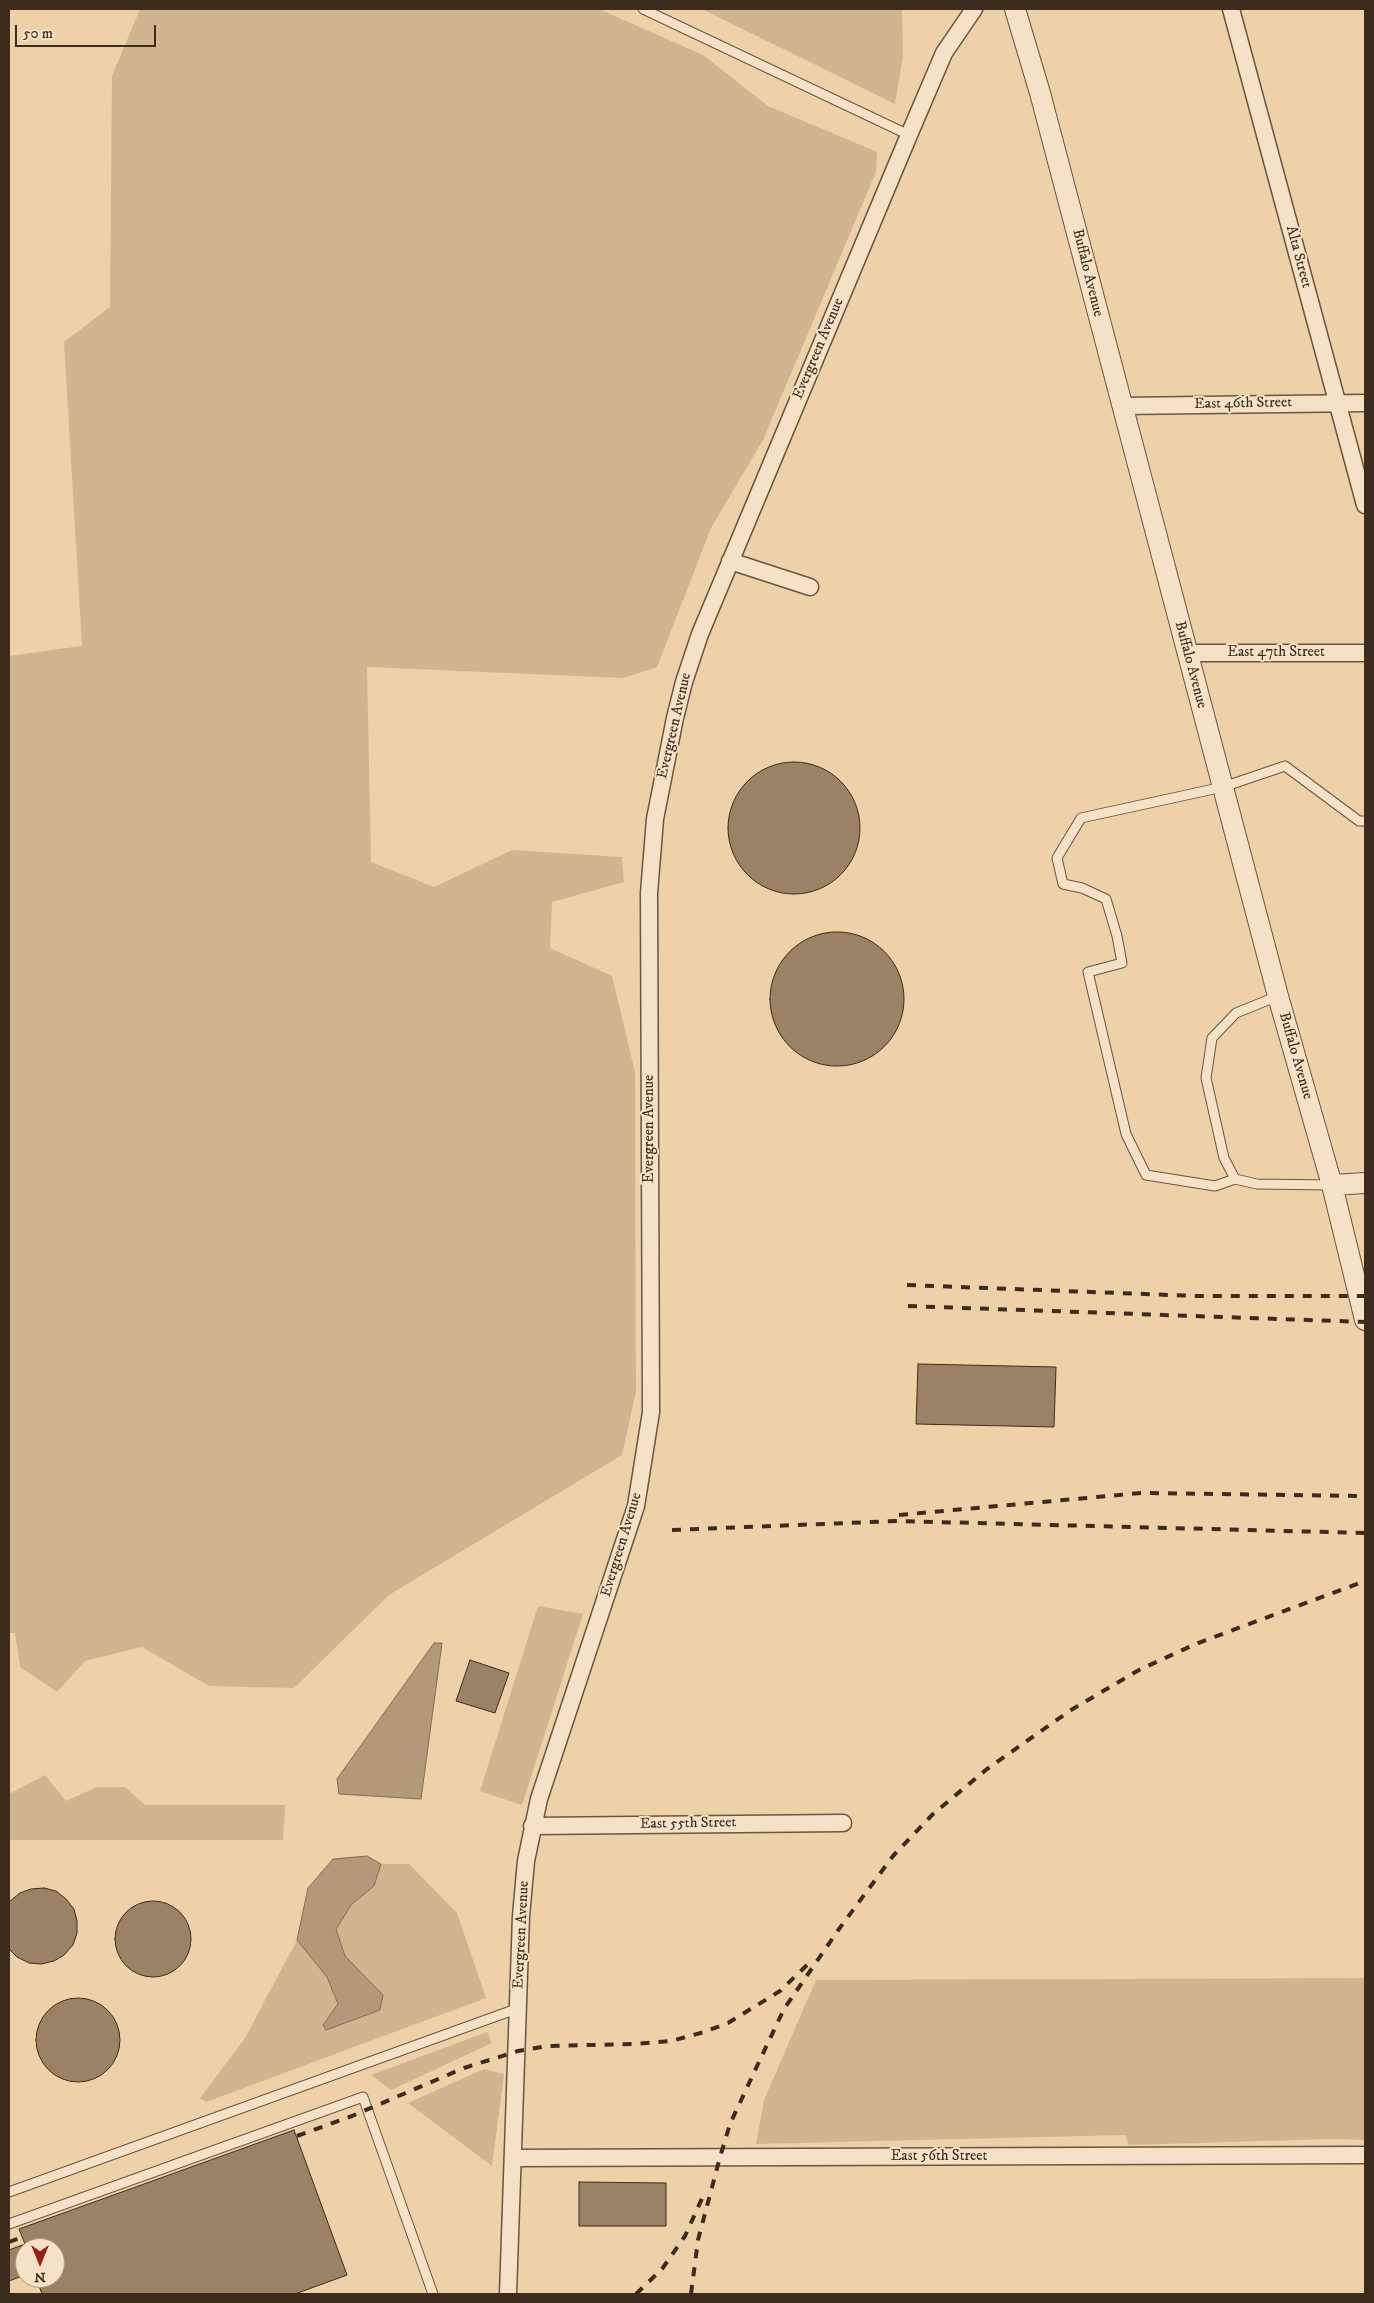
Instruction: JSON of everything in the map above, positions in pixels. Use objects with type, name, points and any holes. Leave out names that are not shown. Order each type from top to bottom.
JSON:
[{"type":"street","name":"Evergreen Avenue","points":[[508,2294],[522,1916],[526,1861],[539,1799],[584,1660],[628,1535],[644,1466],[651,1412],[649,893],[655,819],[671,736],[684,682],[730,561],[944,53],[974,9]]},
{"type":"street","name":"Buffalo Avenue","points":[[1015,9],[1040,93],[1278,996],[1332,1185],[1365,1320]]},
{"type":"street","name":"Alta Street","points":[[1231,9],[1365,506]]},
{"type":"street","name":"East 46th Street","points":[[1121,406],[1365,403]]},
{"type":"street","points":[[730,561],[810,587]]},
{"type":"street","name":"East 47th Street","points":[[1187,653],[1365,654]]},
{"type":"street","points":[[1332,1185],[1365,1183]]},
{"type":"street","name":"East 55th Street","points":[[532,1826],[843,1823]]},
{"type":"street","name":"East 56th Street","points":[[513,2158],[1365,2155]]},
{"type":"lane","points":[[643,9],[909,135]]},
{"type":"lane","points":[[1332,1185],[1257,1184],[1235,1179],[1216,1186],[1146,1175],[1126,1134],[1088,972],[1122,963],[1117,936],[1106,899],[1082,888],[1063,884],[1057,858],[1081,818],[1222,787],[1285,766],[1359,821],[1365,821]]},
{"type":"lane","points":[[1235,1179],[1224,1158],[1206,1078],[1212,1038],[1236,1012],[1278,996]]},
{"type":"lane","points":[[9,2192],[519,2008]]},
{"type":"lane","points":[[9,2224],[363,2098],[432,2294]]},
{"type":"shaded area","points":[[140,9],[599,9],[703,55],[768,106],[877,152],[876,172],[763,440],[711,528],[657,667],[623,678],[367,667],[371,862],[434,887],[512,850],[622,857],[624,882],[552,902],[550,948],[612,976],[635,1072],[636,1392],[622,1455],[389,1595],[294,1688],[209,1686],[142,1647],[85,1661],[57,1692],[20,1667],[15,1633],[9,1633],[9,656],[82,646],[64,342],[110,307],[112,76]]},
{"type":"shaded area","points":[[702,9],[902,9],[903,56],[895,104]]},
{"type":"shaded area","points":[[538,1606],[583,1614],[522,1805],[480,1791]]},
{"type":"shaded area","points":[[434,1643],[442,1643],[421,1799],[339,1794],[337,1779]]},
{"type":"shaded area","points":[[45,1775],[66,1801],[97,1787],[125,1787],[145,1805],[285,1805],[283,1840],[9,1840],[9,1794]]},
{"type":"shaded area","points":[[367,1856],[381,1864],[374,1886],[352,1904],[336,1929],[345,1956],[383,1995],[380,2010],[326,2030],[323,2025],[338,2004],[327,1977],[297,1940],[308,1888],[333,1859]]},
{"type":"shaded area","points":[[381,1864],[409,1864],[457,1913],[486,1998],[206,2102],[200,2098],[245,2038],[297,1940],[327,1977],[338,2004],[323,2025],[383,1995],[345,1956],[336,1929],[352,1904],[374,1886]]},
{"type":"shaded area","points":[[1365,1978],[1365,2140],[1331,2139],[1129,2145],[1125,2135],[756,2144],[764,2100],[816,1980]]},
{"type":"shaded area","points":[[487,2032],[492,2043],[391,2090],[371,2075]]},
{"type":"shaded area","points":[[484,2069],[504,2074],[492,2166],[408,2103]]},
{"type":"building","points":[[794,762],[807,763],[819,767],[841,781],[855,803],[859,815],[859,841],[855,853],[841,875],[819,889],[807,893],[794,894],[781,893],[769,889],[747,875],[733,853],[729,841],[728,828],[729,815],[733,803],[747,781],[769,767],[781,763]]},
{"type":"building","points":[[837,932],[863,937],[874,943],[884,952],[893,962],[899,973],[904,999],[899,1025],[893,1036],[884,1046],[874,1055],[863,1061],[837,1066],[811,1061],[800,1055],[790,1046],[781,1036],[775,1025],[770,999],[775,973],[781,962],[790,952],[800,943],[811,937]]},
{"type":"building","points":[[918,1364],[1056,1367],[1054,1427],[916,1424]]},
{"type":"building","points":[[470,1660],[509,1673],[495,1713],[456,1701]]},
{"type":"building","points":[[44,1888],[56,1891],[74,1909],[77,1933],[73,1945],[64,1955],[54,1961],[41,1964],[29,1963],[17,1957],[9,1949],[9,1902],[20,1893],[31,1889]]},
{"type":"building","points":[[153,1901],[168,1904],[180,1912],[188,1924],[191,1939],[188,1954],[180,1966],[168,1974],[153,1977],[138,1974],[126,1966],[118,1954],[115,1939],[118,1924],[126,1912],[138,1904]]},
{"type":"building","points":[[70,1998],[86,1998],[102,2005],[113,2016],[120,2032],[117,2056],[108,2070],[102,2075],[86,2082],[70,2082],[54,2075],[43,2064],[36,2048],[36,2032],[43,2016],[54,2005]]},
{"type":"building","points":[[294,2130],[347,2275],[295,2294],[42,2294],[40,2288],[65,2288],[65,2238],[23,2238],[19,2229]]},
{"type":"building","points":[[579,2182],[666,2183],[666,2226],[579,2226]]},
{"type":"building","points":[[15,2248],[15,2279],[9,2281],[9,2250]]},
{"type":"railway","points":[[907,1285],[1197,1296],[1365,1296]]},
{"type":"railway","points":[[908,1306],[1365,1322]]},
{"type":"railway","points":[[899,1515],[1141,1493],[1365,1496]]},
{"type":"railway","points":[[672,1530],[897,1521],[1365,1533]]},
{"type":"railway","points":[[691,2294],[698,2240],[730,2124],[784,2009],[839,1929],[893,1856],[933,1814],[987,1769],[1071,1710],[1139,1670],[1198,1643],[1365,1581]]},
{"type":"railway","points":[[297,2136],[352,2116],[464,2068],[518,2051],[548,2046],[671,2041],[704,2032],[728,2023],[780,1991],[807,1965]]},
{"type":"railway","points":[[636,2294],[662,2269],[685,2236],[704,2194]]},
{"type":"railway","points":[[9,2242],[22,2237]]}]
